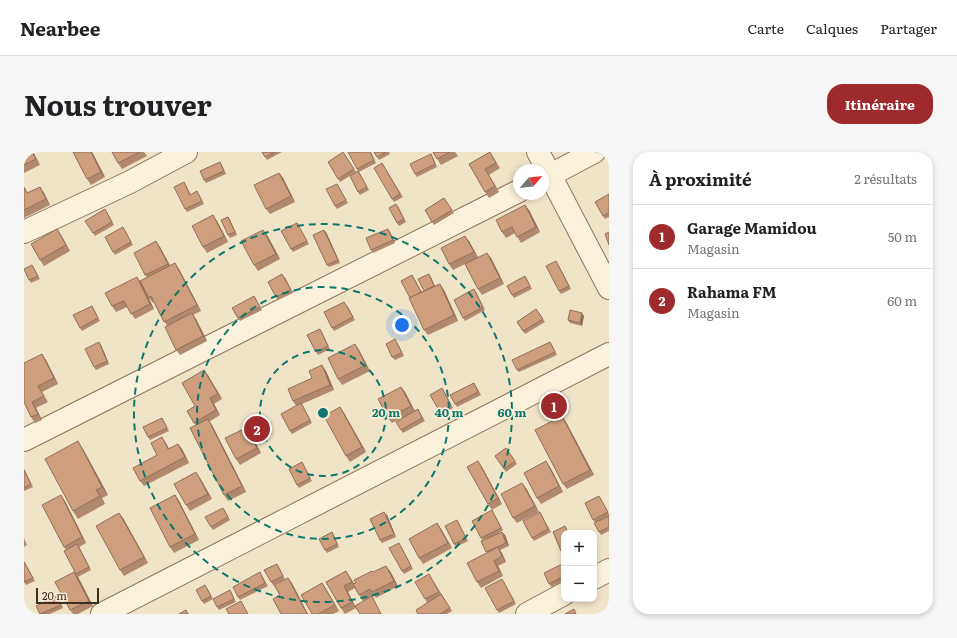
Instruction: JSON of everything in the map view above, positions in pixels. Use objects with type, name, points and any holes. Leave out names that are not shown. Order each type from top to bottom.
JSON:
[{"type":"street","points":[[24,232],[130,182],[186,152]]},
{"type":"street","points":[[538,152],[542,164]]},
{"type":"street","points":[[549,175],[594,152]]},
{"type":"street","points":[[549,182],[609,288]]},
{"type":"street","points":[[24,440],[513,194]]},
{"type":"street","points":[[102,614],[609,354]]},
{"type":"street","points":[[597,576],[609,570]]},
{"type":"street","points":[[527,614],[561,596]]},
{"type":"building","points":[[24,152],[32,152],[36,159],[24,165]]},
{"type":"building","points":[[73,152],[91,152],[101,172],[87,179]]},
{"type":"building","points":[[112,152],[140,152],[118,163]]},
{"type":"building","points":[[262,152],[275,152],[265,157]]},
{"type":"building","points":[[343,152],[354,169],[338,179],[328,162]]},
{"type":"building","points":[[348,152],[370,152],[374,160],[357,169]]},
{"type":"building","points":[[374,152],[386,152],[377,157]]},
{"type":"building","points":[[433,152],[450,152],[437,159]]},
{"type":"building","points":[[490,152],[496,163],[485,169],[495,186],[485,192],[469,164]]},
{"type":"building","points":[[431,154],[435,164],[415,174],[410,164]]},
{"type":"building","points":[[220,162],[224,171],[204,180],[200,171]]},
{"type":"building","points":[[382,163],[400,194],[392,199],[374,168]]},
{"type":"building","points":[[358,171],[367,187],[358,192],[350,176]]},
{"type":"building","points":[[279,173],[291,196],[266,209],[254,185]]},
{"type":"building","points":[[184,182],[190,195],[197,191],[202,201],[185,209],[174,187]]},
{"type":"building","points":[[337,184],[346,200],[335,206],[326,189]]},
{"type":"building","points":[[40,187],[46,199],[24,210],[24,188],[27,193]]},
{"type":"building","points":[[609,194],[609,213],[603,216],[595,202]]},
{"type":"building","points":[[444,198],[452,210],[432,222],[425,210]]},
{"type":"building","points":[[396,204],[404,219],[397,223],[389,208]]},
{"type":"building","points":[[525,205],[536,227],[517,237],[512,227],[502,232],[496,220]]},
{"type":"building","points":[[105,209],[112,222],[93,233],[85,221]]},
{"type":"building","points":[[213,215],[224,236],[203,247],[192,226]]},
{"type":"building","points":[[228,217],[235,232],[228,235],[221,220]]},
{"type":"building","points":[[297,223],[307,241],[291,249],[281,231]]},
{"type":"building","points":[[123,227],[131,242],[113,252],[105,237]]},
{"type":"building","points":[[57,229],[66,245],[40,260],[31,244]]},
{"type":"building","points":[[388,229],[393,240],[371,250],[366,238]]},
{"type":"building","points":[[263,230],[276,254],[254,265],[241,241]]},
{"type":"building","points":[[324,230],[338,260],[327,265],[313,235]]},
{"type":"building","points":[[609,232],[609,245],[605,234]]},
{"type":"building","points":[[465,236],[474,252],[449,264],[441,248]]},
{"type":"building","points":[[156,241],[168,264],[145,275],[134,253]]},
{"type":"building","points":[[487,253],[500,278],[478,289],[465,264]]},
{"type":"building","points":[[556,261],[569,286],[559,291],[546,266]]},
{"type":"building","points":[[175,263],[197,305],[164,322],[151,296],[149,298],[140,281]]},
{"type":"building","points":[[32,265],[38,276],[29,280],[24,269]]},
{"type":"building","points":[[282,274],[291,290],[276,297],[268,282]]},
{"type":"building","points":[[429,274],[434,286],[424,291],[418,279]]},
{"type":"building","points":[[412,275],[421,292],[410,298],[401,281]]},
{"type":"building","points":[[525,276],[530,286],[512,295],[507,286]]},
{"type":"building","points":[[137,277],[150,304],[131,314],[124,301],[112,306],[105,293]]},
{"type":"building","points":[[440,284],[454,315],[424,330],[409,298]]},
{"type":"building","points":[[474,289],[483,307],[463,318],[454,300]]},
{"type":"building","points":[[254,296],[260,307],[238,318],[232,308]]},
{"type":"building","points":[[344,302],[353,317],[332,328],[324,312]]},
{"type":"building","points":[[92,306],[98,318],[80,328],[73,315]]},
{"type":"building","points":[[536,309],[543,319],[523,331],[517,322]]},
{"type":"building","points":[[570,310],[582,313],[580,323],[568,320]]},
{"type":"building","points":[[192,313],[203,336],[176,350],[165,327]]},
{"type":"building","points":[[320,329],[328,346],[316,352],[307,335]]},
{"type":"building","points":[[395,339],[402,353],[392,357],[386,344]]},
{"type":"building","points":[[99,342],[107,361],[94,367],[85,349]]},
{"type":"building","points":[[550,342],[555,352],[517,370],[512,360]]},
{"type":"building","points":[[355,344],[366,365],[338,379],[328,358]]},
{"type":"building","points":[[42,354],[54,378],[38,386],[44,396],[32,402],[38,414],[31,417],[24,402],[24,363]]},
{"type":"building","points":[[322,365],[330,385],[293,401],[288,389],[312,378],[309,371]]},
{"type":"building","points":[[204,370],[218,394],[210,398],[216,410],[194,423],[187,411],[195,406],[182,383]]},
{"type":"building","points":[[474,383],[478,392],[455,404],[450,395]]},
{"type":"building","points":[[401,387],[411,406],[388,418],[378,399]]},
{"type":"building","points":[[442,388],[451,405],[440,412],[430,395]]},
{"type":"building","points":[[301,403],[310,420],[290,431],[281,414]]},
{"type":"building","points":[[340,407],[362,447],[346,456],[324,416]]},
{"type":"building","points":[[418,409],[422,418],[401,430],[396,422]]},
{"type":"building","points":[[562,416],[590,470],[563,484],[535,430]]},
{"type":"building","points":[[162,418],[167,428],[148,437],[143,427]]},
{"type":"building","points":[[208,419],[242,486],[224,495],[190,428]]},
{"type":"building","points":[[246,428],[257,448],[236,459],[225,438]]},
{"type":"building","points":[[162,437],[168,449],[178,444],[185,457],[140,481],[133,468],[157,455],[151,443]]},
{"type":"building","points":[[78,441],[102,487],[96,490],[100,496],[73,511],[45,459]]},
{"type":"building","points":[[506,448],[515,461],[504,469],[495,456]]},
{"type":"building","points":[[478,461],[498,498],[488,504],[467,467]]},
{"type":"building","points":[[546,461],[559,486],[537,498],[524,473]]},
{"type":"building","points":[[302,462],[310,478],[297,485],[289,469]]},
{"type":"building","points":[[24,470],[31,484],[24,488]]},
{"type":"building","points":[[196,472],[208,494],[186,505],[174,484]]},
{"type":"building","points":[[522,483],[535,506],[513,518],[501,494]]},
{"type":"building","points":[[61,495],[82,537],[64,547],[42,505]]},
{"type":"building","points":[[175,495],[195,534],[170,547],[150,508]]},
{"type":"building","points":[[599,496],[608,512],[593,520],[585,503]]},
{"type":"building","points":[[223,508],[228,517],[211,527],[205,517]]},
{"type":"building","points":[[492,510],[501,528],[481,538],[472,521]]},
{"type":"building","points":[[384,512],[394,534],[380,540],[370,519]]},
{"type":"building","points":[[540,512],[548,529],[532,538],[523,521]]},
{"type":"building","points":[[119,513],[144,557],[120,570],[96,526]]},
{"type":"building","points":[[609,516],[609,527],[599,532],[594,523]]},
{"type":"building","points":[[457,520],[466,538],[454,544],[445,526]]},
{"type":"building","points":[[437,523],[448,543],[419,558],[409,539]]},
{"type":"building","points":[[565,526],[567,530],[561,530],[561,551],[553,532]]},
{"type":"building","points":[[332,532],[337,544],[325,550],[319,539]]},
{"type":"building","points":[[502,532],[506,543],[486,552],[481,541]]},
{"type":"building","points":[[399,543],[411,566],[402,571],[389,548]]},
{"type":"building","points":[[77,544],[89,567],[76,574],[64,551]]},
{"type":"building","points":[[498,547],[502,556],[494,561],[499,571],[477,582],[467,563]]},
{"type":"building","points":[[24,562],[33,578],[24,582]]},
{"type":"building","points":[[277,564],[283,576],[271,582],[264,570]]},
{"type":"building","points":[[561,564],[561,578],[549,584],[544,573]]},
{"type":"building","points":[[386,566],[394,581],[372,592],[370,589],[359,595],[353,584],[356,583],[354,580]]},
{"type":"building","points":[[346,571],[352,582],[344,586],[352,602],[341,608],[326,582]]},
{"type":"building","points":[[74,572],[89,601],[70,610],[55,582]]},
{"type":"building","points":[[260,572],[265,583],[238,597],[233,587]]},
{"type":"building","points":[[429,574],[439,592],[425,599],[415,582]]},
{"type":"building","points":[[288,578],[307,614],[281,614],[273,599],[280,595],[274,585]]},
{"type":"building","points":[[502,579],[514,601],[497,610],[485,588]]},
{"type":"building","points":[[322,583],[335,605],[318,614],[312,614],[301,595]]},
{"type":"building","points":[[205,585],[211,596],[202,601],[196,590]]},
{"type":"building","points":[[230,590],[234,599],[217,607],[213,599]]},
{"type":"building","points":[[441,594],[450,608],[440,614],[418,614],[416,610]]},
{"type":"building","points":[[57,596],[61,605],[40,614],[36,606]]},
{"type":"building","points":[[372,596],[381,614],[360,614],[355,606]]},
{"type":"building","points":[[241,601],[248,614],[229,614],[226,609]]},
{"type":"building","points":[[574,609],[576,614],[565,614]]},
{"type":"building","points":[[186,610],[188,614],[179,614]]},
{"type":"place","name":"Garage Mamidou","points":[[554,406]]},
{"type":"place","name":"Rahama FM","points":[[257,429]]}]
